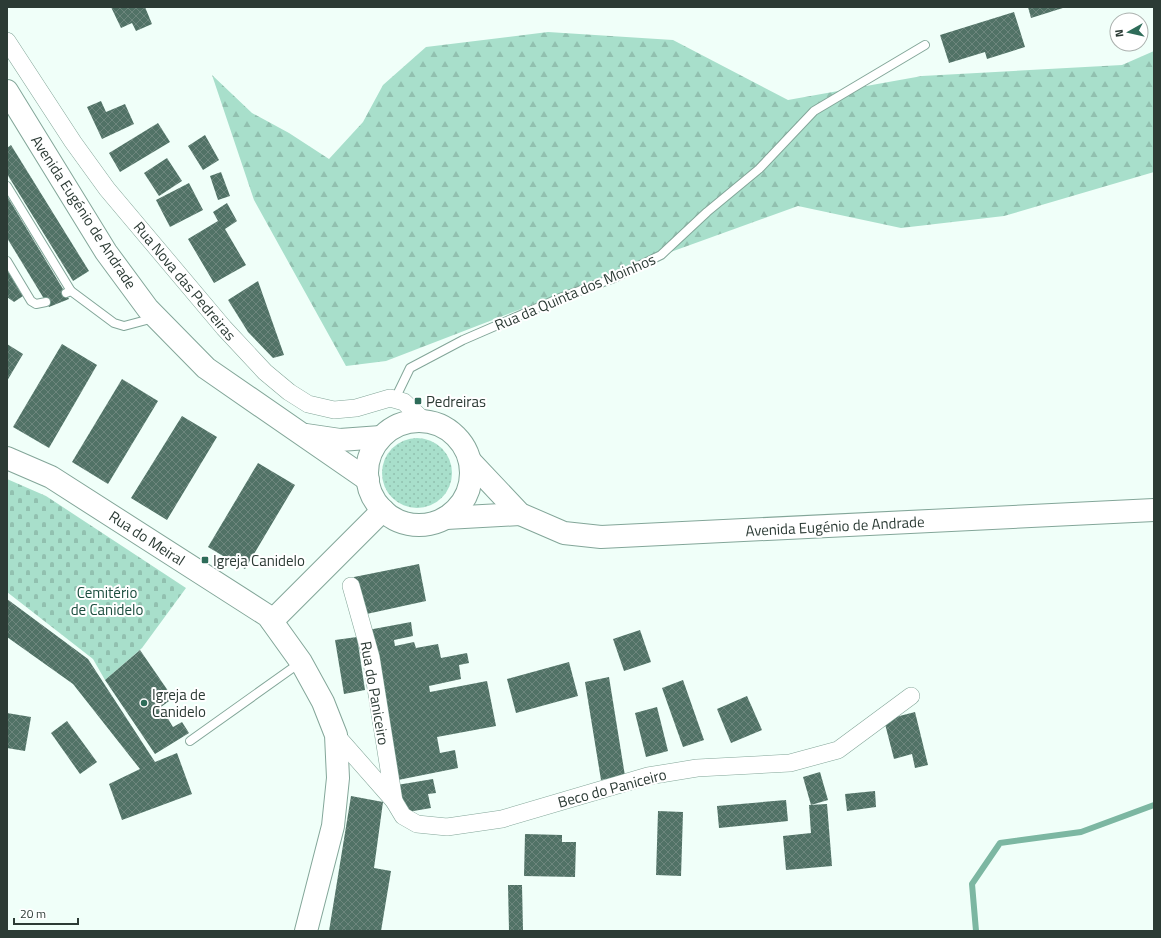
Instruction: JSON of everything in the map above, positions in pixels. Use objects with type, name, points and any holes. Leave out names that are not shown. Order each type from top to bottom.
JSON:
[{"type":"main road","name":"Avenida Eugénio de Andrade","points":[[7,91],[16,111],[106,252],[156,318],[206,368],[368,480]]},
{"type":"main road","name":"Avenida Eugénio de Andrade","points":[[446,518],[459,508],[468,494],[472,477],[470,461],[464,445],[454,433],[439,424],[423,420],[408,422],[393,427],[381,437],[372,450],[368,465],[368,480],[372,495],[383,510],[394,519],[411,525],[429,524],[446,518],[520,514]]},
{"type":"main road","name":"Avenida Eugénio de Andrade","points":[[299,433],[340,440],[381,437]]},
{"type":"main road","name":"Rua do Meiral","points":[[7,458],[51,477],[268,616],[301,662],[323,702],[336,736]]},
{"type":"main road","name":"Avenida Eugénio de Andrade","points":[[470,461],[520,514],[564,533],[601,537],[1154,510]]},
{"type":"main road","points":[[272,621],[383,510]]},
{"type":"main road","points":[[306,931],[333,826],[338,778],[336,736]]},
{"type":"street","name":"Rua Nova das Pedreiras","points":[[7,40],[52,111],[107,189],[224,328],[265,372],[308,404],[334,410],[356,408],[390,398],[396,399]]},
{"type":"street","points":[[396,399],[404,402],[423,420]]},
{"type":"street","name":"Rua do Paniceiro","points":[[351,586],[371,657],[394,801]]},
{"type":"street","name":"Beco do Paniceiro","points":[[336,736],[394,801],[403,816],[417,824],[447,827],[502,819],[648,776],[698,768],[790,763],[838,750],[911,696]]},
{"type":"lane","name":"Rua da Quinta dos Moinhos","points":[[396,399],[410,368],[463,340],[560,298],[614,278],[661,255],[707,212],[759,169],[814,111],[925,45]]},
{"type":"lane","points":[[7,186],[68,292],[114,323],[124,326],[156,318]]},
{"type":"lane","points":[[7,261],[31,300],[36,304],[46,302]]},
{"type":"lane","points":[[190,741],[301,662]]},
{"type":"green space","points":[[548,32],[673,40],[788,100],[922,76],[1122,65],[1154,51],[1154,172],[1004,216],[901,228],[798,206],[643,262],[386,361],[346,366],[254,200],[212,75],[252,113],[289,133],[329,159],[363,122],[383,85],[426,47]]},
{"type":"green space","points":[[410,438],[424,438],[437,444],[446,453],[450,459],[452,473],[450,487],[442,498],[431,506],[424,508],[410,508],[403,506],[392,498],[384,487],[382,480],[382,466],[384,459],[392,448],[403,440]]},
{"type":"green space","name":"Cemitério de Canidelo","points":[[7,479],[46,496],[186,588],[142,648],[105,680],[93,659],[7,592]]},
{"type":"building","points":[[111,7],[145,7],[152,24],[136,31],[132,23],[121,28]]},
{"type":"building","points":[[1028,7],[1066,7],[1031,18]]},
{"type":"building","points":[[1014,12],[1025,47],[987,59],[985,52],[949,63],[940,35]]},
{"type":"building","points":[[101,101],[106,112],[125,104],[134,124],[102,139],[87,107]]},
{"type":"building","points":[[158,123],[170,142],[120,172],[109,153]]},
{"type":"building","points":[[205,135],[219,160],[203,170],[188,146]]},
{"type":"building","points":[[11,145],[89,271],[73,281],[7,174],[7,148]]},
{"type":"building","points":[[167,158],[182,181],[159,196],[144,173]]},
{"type":"building","points":[[221,172],[230,196],[218,200],[210,176]]},
{"type":"building","points":[[189,183],[203,210],[170,227],[156,200]]},
{"type":"building","points":[[7,196],[69,299],[49,307],[7,238]]},
{"type":"building","points":[[227,203],[237,221],[225,229],[246,265],[214,283],[188,239],[218,221],[213,212]]},
{"type":"building","points":[[7,269],[23,296],[14,302],[7,297]]},
{"type":"building","points":[[258,281],[284,355],[273,358],[248,332],[228,300]]},
{"type":"building","points":[[7,344],[23,354],[7,381]]},
{"type":"building","points":[[62,344],[97,365],[49,448],[13,427]]},
{"type":"building","points":[[122,379],[158,401],[108,484],[72,462]]},
{"type":"building","points":[[182,416],[217,437],[167,520],[131,498]]},
{"type":"building","points":[[258,463],[295,485],[245,569],[208,547]]},
{"type":"building","points":[[419,564],[426,601],[362,615],[354,577]]},
{"type":"building","points":[[7,599],[88,659],[155,762],[177,753],[192,794],[122,820],[109,784],[140,769],[73,684],[7,637]]},
{"type":"building","points":[[411,622],[413,636],[394,640],[395,646],[414,642],[416,648],[438,644],[441,658],[467,653],[469,663],[459,665],[461,679],[429,686],[430,692],[487,681],[496,726],[437,737],[440,753],[455,750],[458,768],[398,780],[368,630]]},
{"type":"building","points":[[640,630],[651,662],[624,671],[613,639]]},
{"type":"building","points":[[357,637],[365,690],[344,694],[335,640]]},
{"type":"building","name":"Igreja de Canidelo","points":[[140,650],[173,698],[161,707],[173,727],[182,722],[189,733],[155,754],[105,680]]},
{"type":"building","points":[[569,662],[578,696],[516,713],[507,679]]},
{"type":"building","points":[[609,677],[625,776],[601,780],[585,682]]},
{"type":"building","points":[[683,680],[704,740],[683,747],[662,688]]},
{"type":"building","points":[[747,696],[762,730],[731,743],[717,709]]},
{"type":"building","points":[[657,707],[668,751],[646,757],[635,713]]},
{"type":"building","points":[[915,712],[928,765],[915,768],[912,754],[894,759],[884,720]]},
{"type":"building","points":[[7,713],[31,717],[25,751],[7,748]]},
{"type":"building","points":[[67,721],[97,762],[80,774],[51,733]]},
{"type":"building","points":[[820,772],[828,800],[811,805],[803,777]]},
{"type":"building","points":[[433,779],[436,793],[428,794],[431,808],[402,813],[397,785]]},
{"type":"building","points":[[875,791],[876,807],[847,811],[845,794]]},
{"type":"building","points":[[351,796],[383,802],[374,868],[391,871],[381,931],[329,931]]},
{"type":"building","points":[[786,800],[788,821],[719,828],[717,806]]},
{"type":"building","points":[[827,804],[832,866],[786,870],[783,836],[811,833],[809,805]]},
{"type":"building","points":[[658,811],[683,812],[681,876],[656,875]]},
{"type":"building","points":[[525,834],[562,835],[562,842],[576,842],[575,877],[524,876]]},
{"type":"building","points":[[508,885],[522,885],[523,931],[509,931]]},
{"type":"waterway","points":[[976,931],[972,884],[1000,843],[1081,832],[1154,805]]},
{"type":"place","name":"Pedreiras","points":[[418,401]]},
{"type":"place","name":"Igreja Canidelo","points":[[205,560]]},
{"type":"place","name":"Igreja de Canidelo","points":[[144,703]]}]
